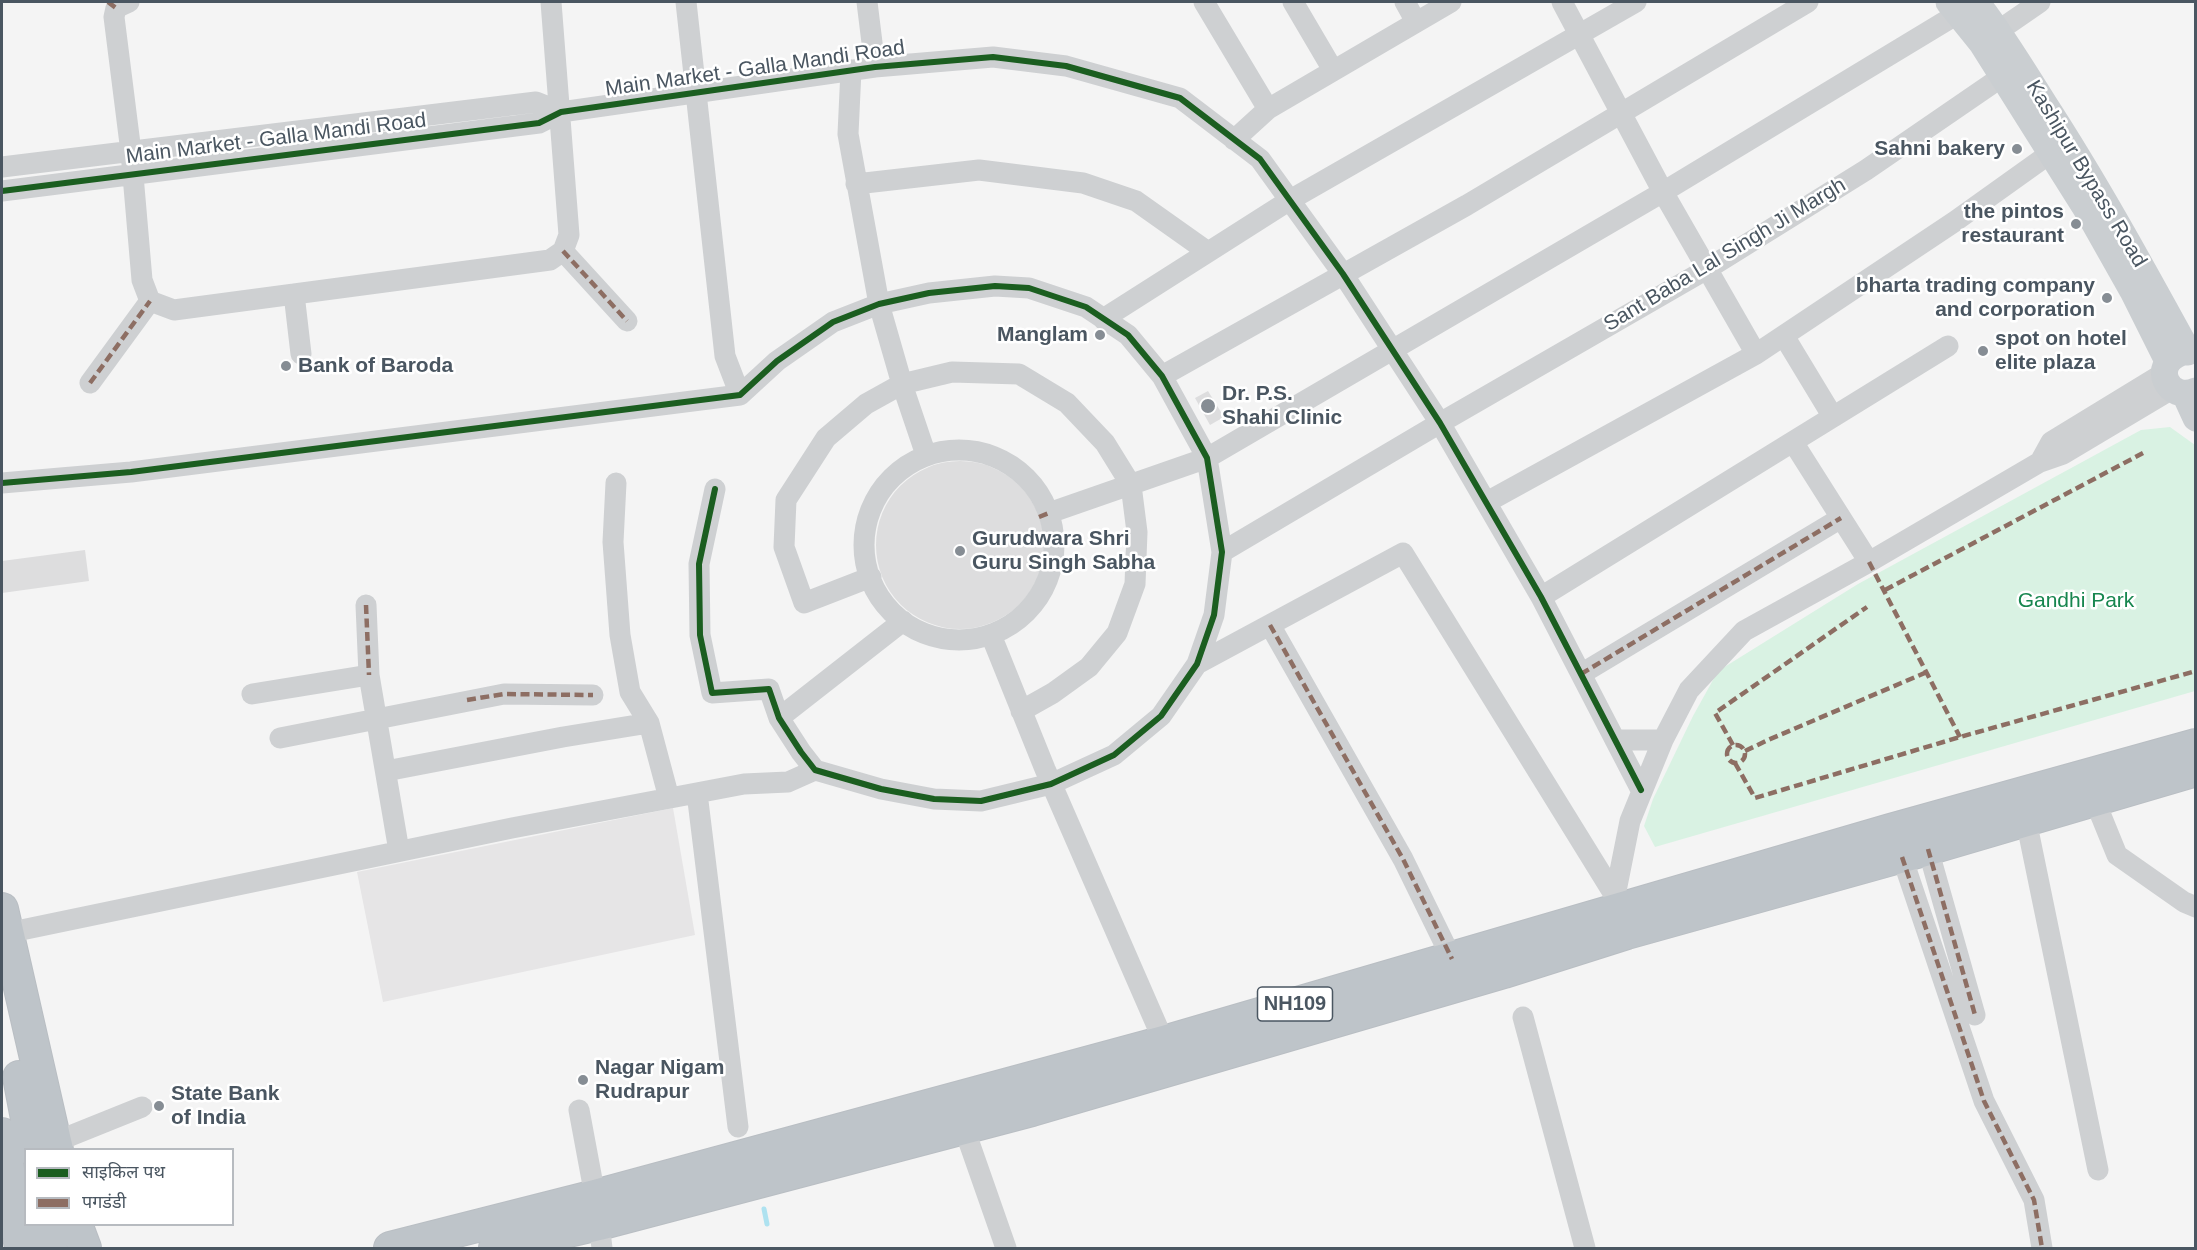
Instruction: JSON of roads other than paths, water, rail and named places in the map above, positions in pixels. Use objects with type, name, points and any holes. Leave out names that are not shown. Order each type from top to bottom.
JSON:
[{"type":"highway","name":"NH109","points":[[390,1248],[598,1223],[1026,1080],[1169,1056],[1890,830],[2195,764]]},
{"type":"highway","name":"NH109","points":[[495,1248],[1032,1110],[1169,1056],[1452,959],[1621,913],[1915,853],[2095,801],[2195,764]]},
{"type":"highway","points":[[3,926],[45,1147]]},
{"type":"highway","points":[[2,991],[45,1147]]},
{"type":"highway","points":[[1026,1080],[1032,1110]]},
{"type":"highway","points":[[2,1134],[21,1248]]},
{"type":"highway","points":[[47,1226],[51,1248]]},
{"type":"highway","points":[[77,1226],[85,1248]]},
{"type":"main road","name":"Kashipur Bypass Road","points":[[1965,5],[1990,37],[2060,147],[2144,271],[2196,418]]},
{"type":"street","points":[[118,4],[114,17],[131,152],[142,280],[150,301],[174,310],[550,260],[563,251],[569,235],[551,2]]},
{"type":"street","points":[[686,2],[725,356],[740,395]]},
{"type":"street","points":[[867,2],[874,67]]},
{"type":"street","points":[[1204,2],[1268,109]]},
{"type":"street","points":[[1293,2],[1333,70]]},
{"type":"street","points":[[1405,2],[1416,22]]},
{"type":"street","points":[[1234,140],[1268,109],[1451,2]]},
{"type":"street","points":[[1562,2],[1620,114],[1756,354]]},
{"type":"street","points":[[1103,319],[1290,200],[1636,2]]},
{"type":"street","points":[[1162,376],[1467,205],[1808,2]]},
{"type":"street","points":[[1990,37],[2040,2]]},
{"type":"street","points":[[1049,513],[1208,458],[1663,192],[1965,5]]},
{"type":"street","name":"Main Market - Galla Mandi Road","points":[[2,191],[539,123],[561,112],[851,70],[993,57],[1066,66],[1180,99],[1260,159],[1343,274],[1440,423],[1487,502],[1541,597],[1641,790]]},
{"type":"street","points":[[851,70],[848,134],[879,304],[902,384],[926,455]]},
{"type":"street","name":"Sant Baba Lal Singh Ji Margh","points":[[1222,552],[1707,269],[1866,170],[2011,70]]},
{"type":"street","name":"Main Market - Galla Mandi Road","points":[[2,167],[536,102],[561,112]]},
{"type":"street","points":[[1487,502],[1756,354],[1954,222],[2060,147]]},
{"type":"street","points":[[856,184],[979,170],[1083,183],[1136,201],[1208,252]]},
{"type":"street","points":[[563,251],[627,321]]},
{"type":"street","points":[[2,483],[142,471],[740,395],[777,361],[834,322],[879,304],[929,293],[995,286],[1029,288],[1086,307],[1128,335],[1162,376],[1186,417],[1208,458],[1222,552],[1214,615],[1197,664],[1161,716],[1114,755],[1051,784],[981,801],[934,799],[881,789],[815,770],[779,718],[769,690],[712,693],[700,635],[699,564],[715,489]]},
{"type":"street","points":[[294,294],[301,354]]},
{"type":"street","points":[[90,383],[150,301]]},
{"type":"street","points":[[1784,336],[1833,417]]},
{"type":"street","points":[[1541,597],[1948,346]]},
{"type":"street","points":[[871,577],[804,603],[784,547],[786,500],[826,438],[866,404],[902,384],[952,372],[1019,374],[1067,403],[1105,443],[1131,485],[1137,532],[1135,584],[1117,633],[1089,667],[1053,693],[1021,711]]},
{"type":"street","points":[[1621,913],[1630,821],[1641,790],[1663,740],[1689,690],[1744,631],[1869,562],[2040,462],[2051,442],[2181,373]]},
{"type":"street","points":[[1793,442],[1869,562]]},
{"type":"street","points":[[956,449],[986,453],[1013,466],[1034,487],[1049,513],[1054,543],[1051,572],[1038,599],[1017,621],[991,635],[959,641],[926,635],[897,618],[876,592],[865,561],[865,528],[877,497],[898,471],[926,455],[956,449]]},
{"type":"street","points":[[616,483],[613,542],[620,635],[630,692],[649,723],[669,798]]},
{"type":"street","points":[[1581,674],[1841,518]]},
{"type":"street","points":[[1197,664],[1403,553],[1621,913]]},
{"type":"street","points":[[366,605],[369,675],[399,851]]},
{"type":"street","points":[[779,718],[903,621]]},
{"type":"street","points":[[1270,625],[1402,859],[1452,959]]},
{"type":"street","points":[[991,635],[1051,784],[1169,1056]]},
{"type":"street","points":[[252,694],[369,675]]},
{"type":"street","points":[[280,738],[504,694],[593,695]]},
{"type":"street","points":[[386,771],[562,737],[649,723]]},
{"type":"street","points":[[1616,740],[1663,740]]},
{"type":"street","points":[[3,926],[744,784],[788,782],[815,770]]},
{"type":"street","points":[[697,793],[738,1127]]},
{"type":"street","points":[[2095,801],[2117,855],[2184,902],[2196,907]]},
{"type":"street","points":[[2026,820],[2098,1170]]},
{"type":"street","points":[[1915,853],[1975,1015]]},
{"type":"street","points":[[1915,853],[1984,1101],[2034,1200],[2042,1248]]},
{"type":"street","points":[[1523,1017],[1585,1248]]},
{"type":"street","points":[[45,1147],[142,1107]]},
{"type":"street","points":[[579,1110],[598,1223]]},
{"type":"street","points":[[964,1128],[1006,1248]]},
{"type":"waterway","points":[[764,1209],[767,1224]]},
{"type":"place","name":"Sahni bakery","points":[[2017,149]]},
{"type":"place","name":"the pintos restaurant","points":[[2076,224]]},
{"type":"place","name":"bharta trading company and corporation","points":[[2107,298]]},
{"type":"place","name":"Manglam","points":[[1100,335]]},
{"type":"place","name":"spot on hotel elite plaza","points":[[1983,351]]},
{"type":"place","name":"Bank of Baroda","points":[[286,366]]},
{"type":"place","name":"Dr. P.S. Shahi Clinic","points":[[1208,406]]},
{"type":"place","name":"Gurudwara Shri Guru Singh Sabha","points":[[960,551]]},
{"type":"place","name":"Nagar Nigam Rudrapur","points":[[583,1080]]},
{"type":"place","name":"State Bank of India","points":[[159,1106]]},
{"type":"park label","name":"Gandhi Park","points":[[2076,601]]}]
